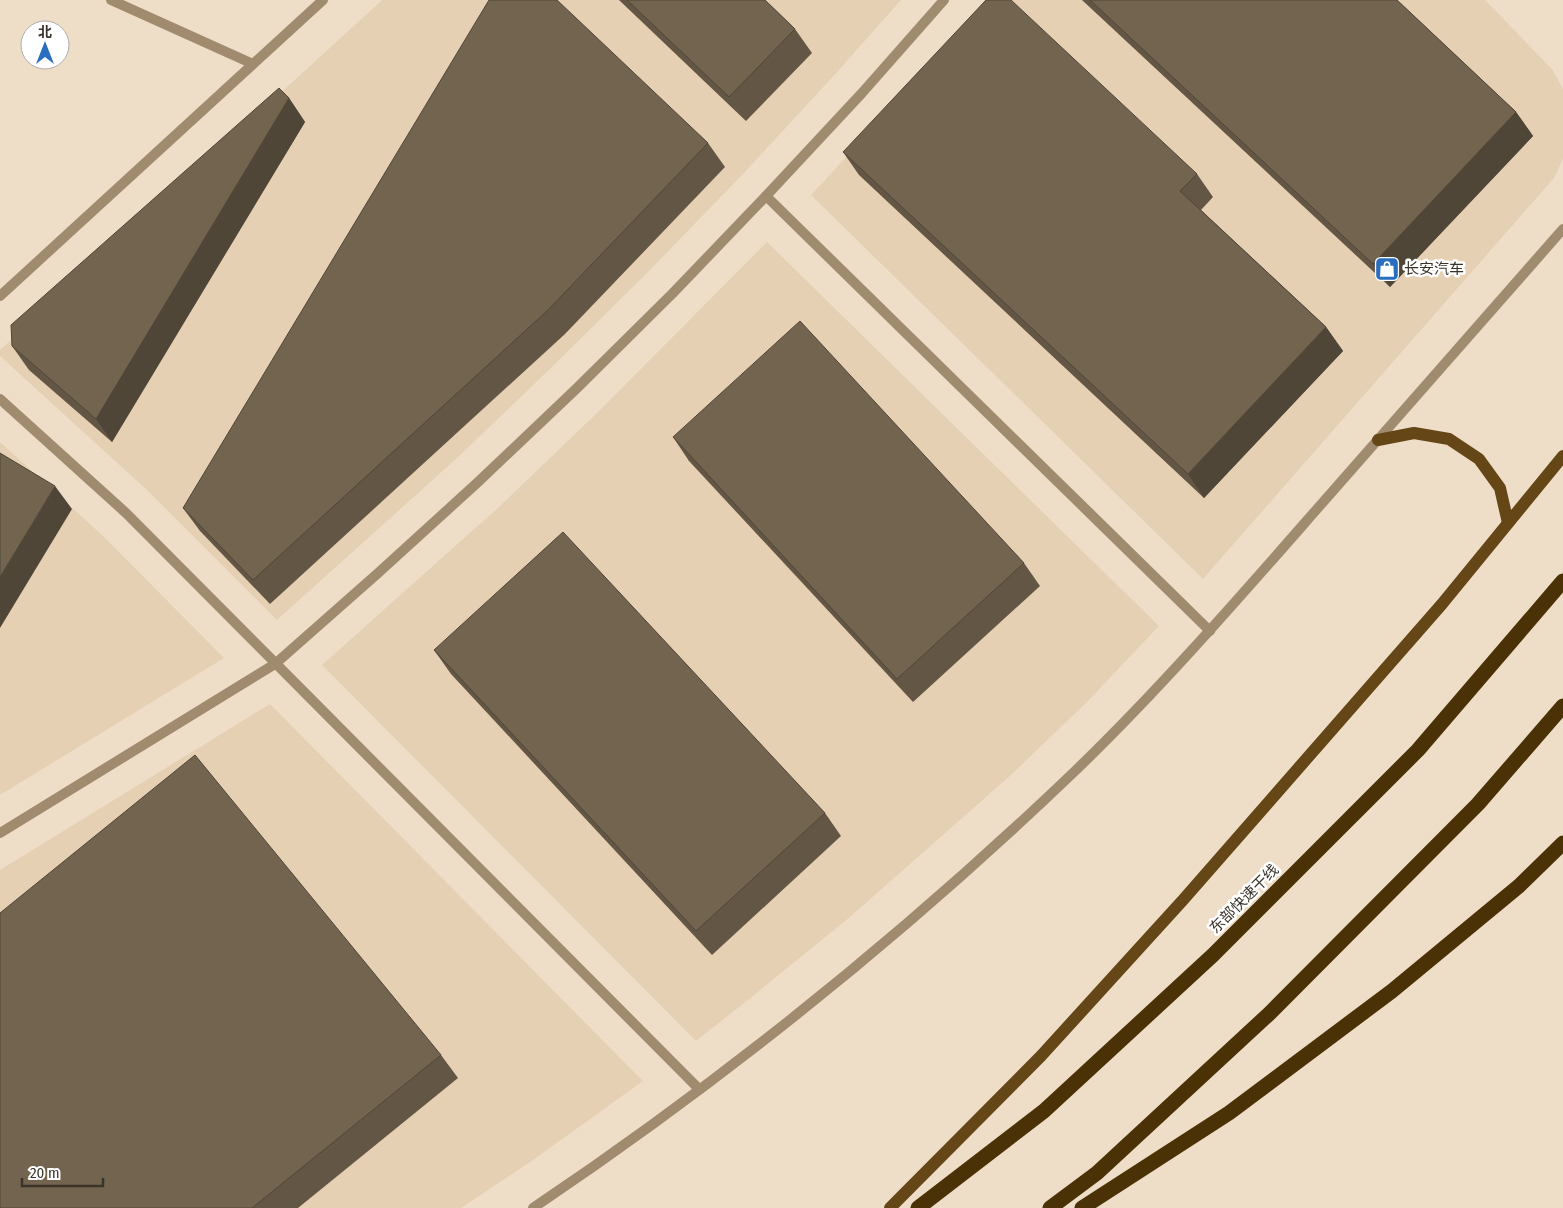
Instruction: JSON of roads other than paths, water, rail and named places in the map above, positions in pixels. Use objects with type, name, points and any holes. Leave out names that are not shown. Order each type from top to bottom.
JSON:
[{"type":"highway","name":"东部快速干线","points":[[918,1208],[1044,1111],[1214,955],[1418,750],[1563,581]]},
{"type":"highway","points":[[1050,1208],[1096,1173],[1270,1013],[1478,804],[1563,706]]},
{"type":"highway","points":[[1082,1208],[1229,1112],[1392,991],[1519,886],[1563,843]]},
{"type":"main road","points":[[1378,440],[1414,433],[1449,439],[1479,459],[1500,488],[1508,523]]},
{"type":"main road","points":[[890,1208],[1041,1056],[1177,907],[1442,604],[1563,456]]},
{"type":"street","points":[[111,0],[253,64]]},
{"type":"street","points":[[0,296],[323,0]]},
{"type":"street","points":[[0,833],[275,664],[377,574],[492,470],[672,294],[862,93],[944,0]]},
{"type":"street","points":[[766,196],[1210,631]]},
{"type":"street","points":[[533,1208],[668,1113],[773,1032],[876,948],[977,861],[1075,771],[1210,631],[1563,229]]},
{"type":"street","points":[[0,399],[126,513],[698,1089]]},
{"type":"place","name":"长安汽车","points":[[1387,269]]}]
